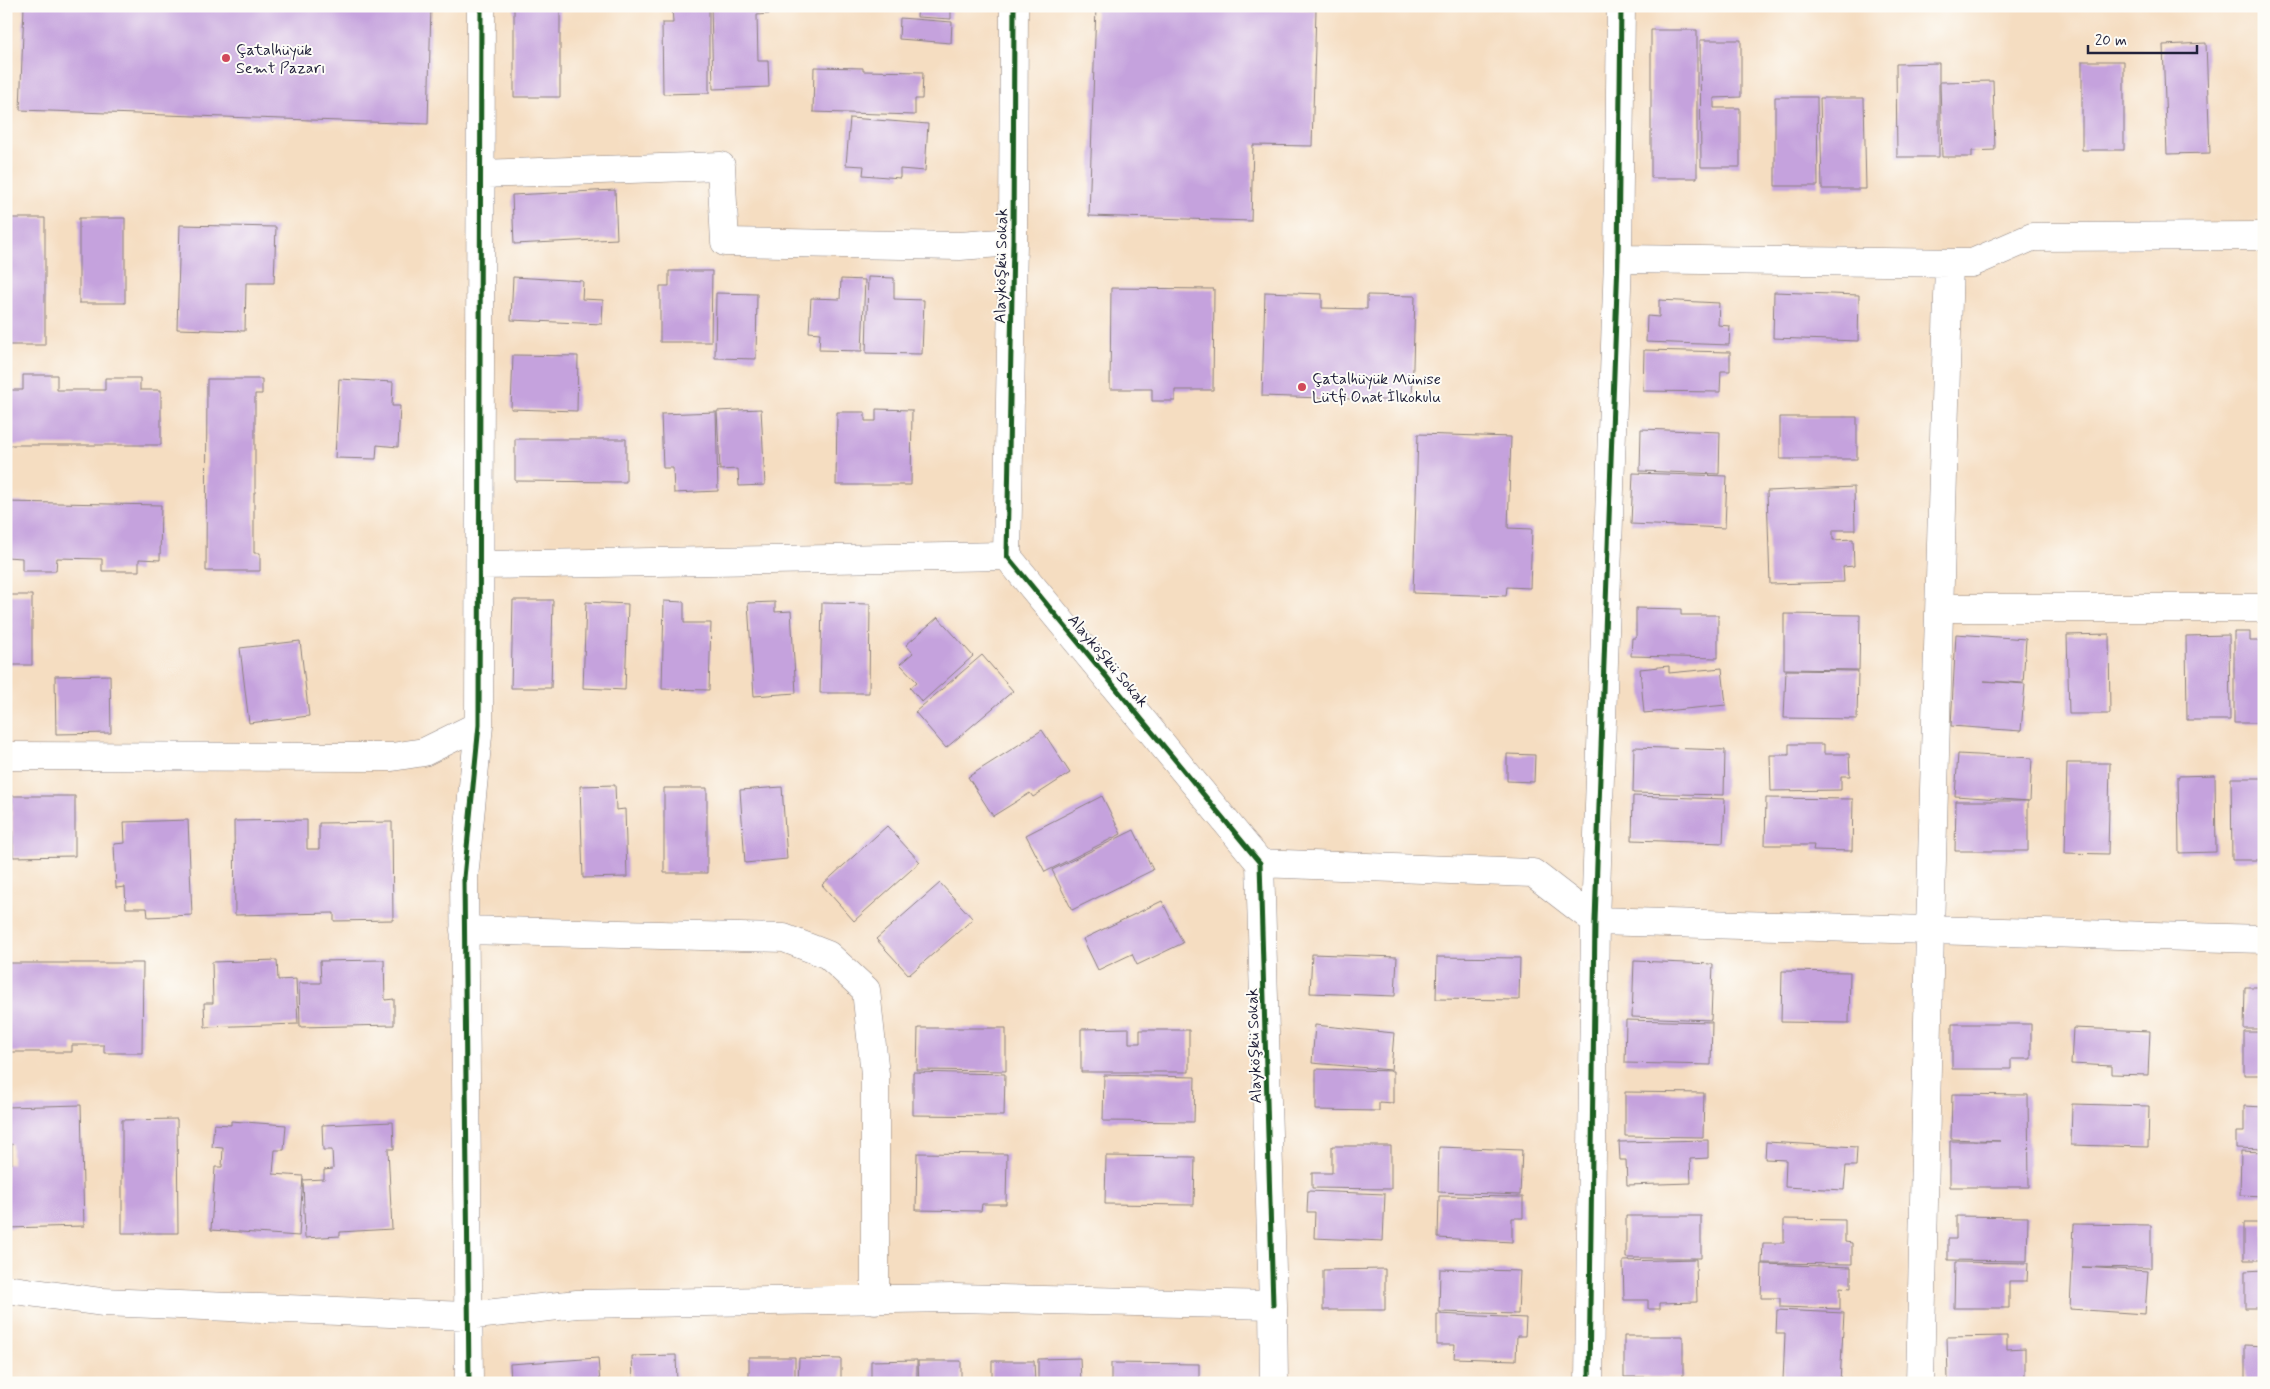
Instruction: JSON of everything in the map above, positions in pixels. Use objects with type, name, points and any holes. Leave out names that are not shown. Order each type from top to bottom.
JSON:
[{"type":"street","points":[[468,1383],[464,878],[479,725],[481,6]]},
{"type":"street","name":"Alayköşkü Sokak","points":[[1014,6],[1013,242],[1007,556],[1260,863],[1274,1383]]},
{"type":"street","points":[[1589,1383],[1595,921],[1618,259],[1621,6]]},
{"type":"street","points":[[481,174],[721,166],[725,242],[960,246],[1013,242]]},
{"type":"street","points":[[1618,259],[1972,263],[2032,237],[2264,236]]},
{"type":"street","points":[[1920,1383],[1930,930],[1949,263]]},
{"type":"street","points":[[480,565],[1007,556]]},
{"type":"street","points":[[1940,608],[2264,608]]},
{"type":"street","points":[[6,756],[392,757],[424,752],[479,725]]},
{"type":"street","points":[[1260,863],[1533,873],[1595,921],[2264,938]]},
{"type":"street","points":[[464,930],[784,938],[828,956],[866,990],[875,1074],[875,1300]]},
{"type":"street","points":[[6,1289],[102,1302],[467,1316],[577,1304],[954,1298],[1273,1305]]},
{"type":"building","name":"Çatalhüyük Semt Pazarı","points":[[24,6],[431,6],[428,124],[20,110]]},
{"type":"building","points":[[672,6],[709,6],[709,93],[663,94],[662,23],[673,23]]},
{"type":"building","points":[[711,6],[769,6],[769,14],[757,15],[758,61],[768,61],[769,87],[713,89]]},
{"type":"building","points":[[918,6],[951,6],[951,19],[917,17]]},
{"type":"building","points":[[1096,6],[1258,6],[1258,8],[1316,10],[1312,146],[1253,145],[1251,221],[1089,216]]},
{"type":"building","points":[[514,7],[560,7],[560,97],[514,97]]},
{"type":"building","points":[[900,18],[952,22],[951,43],[899,39]]},
{"type":"building","points":[[1651,30],[1697,30],[1697,178],[1651,178]]},
{"type":"building","points":[[1700,40],[1741,40],[1741,97],[1714,98],[1714,108],[1740,108],[1740,167],[1701,167]]},
{"type":"building","points":[[2206,43],[2210,153],[2167,154],[2163,45]]},
{"type":"building","points":[[2082,61],[2124,61],[2124,150],[2082,150]]},
{"type":"building","points":[[1939,63],[1939,157],[1897,157],[1896,64]]},
{"type":"building","points":[[814,67],[863,68],[863,71],[923,72],[922,99],[915,99],[915,115],[813,112]]},
{"type":"building","points":[[1993,81],[1995,150],[1972,151],[1972,157],[1942,157],[1940,82]]},
{"type":"building","points":[[1775,97],[1817,97],[1818,186],[1775,186]]},
{"type":"building","points":[[1820,98],[1864,98],[1866,189],[1822,189]]},
{"type":"building","points":[[850,118],[928,124],[925,171],[900,169],[900,178],[863,175],[864,166],[846,165]]},
{"type":"building","points":[[615,190],[617,239],[514,244],[512,195]]},
{"type":"building","points":[[6,218],[45,218],[45,345],[6,345]]},
{"type":"building","points":[[79,218],[125,218],[125,303],[79,303]]},
{"type":"building","points":[[180,225],[276,227],[274,283],[246,283],[245,331],[177,329]]},
{"type":"building","points":[[669,271],[712,271],[711,342],[660,342],[660,286],[669,286]]},
{"type":"building","points":[[513,277],[583,281],[582,299],[603,300],[602,324],[511,320]]},
{"type":"building","points":[[868,277],[894,278],[894,299],[924,300],[922,354],[866,353]]},
{"type":"building","points":[[841,279],[865,280],[862,351],[819,350],[820,333],[809,332],[811,298],[840,299]]},
{"type":"building","points":[[1111,288],[1214,289],[1213,390],[1175,390],[1175,401],[1152,401],[1152,389],[1110,389]]},
{"type":"building","points":[[1265,292],[1322,294],[1322,308],[1367,309],[1367,295],[1415,296],[1412,401],[1262,396]]},
{"type":"building","points":[[1774,292],[1859,295],[1858,341],[1773,338]]},
{"type":"building","points":[[716,293],[757,294],[756,359],[715,358]]},
{"type":"building","points":[[1659,300],[1719,303],[1718,325],[1730,326],[1729,345],[1646,342],[1647,316],[1659,317]]},
{"type":"building","points":[[1644,350],[1730,352],[1730,371],[1721,371],[1720,392],[1643,391]]},
{"type":"building","points":[[513,355],[578,356],[577,411],[511,409]]},
{"type":"building","points":[[23,375],[57,375],[57,390],[105,390],[105,378],[140,378],[140,390],[161,390],[161,445],[6,445],[6,390],[23,390]]},
{"type":"building","points":[[207,379],[262,379],[262,394],[255,394],[254,553],[260,553],[260,571],[206,571]]},
{"type":"building","points":[[339,379],[393,382],[392,406],[400,406],[398,447],[377,445],[376,459],[335,458]]},
{"type":"building","points":[[761,409],[765,485],[739,486],[738,469],[720,470],[717,411]]},
{"type":"building","points":[[876,409],[912,410],[911,485],[836,485],[837,412],[865,412],[865,421],[876,421]]},
{"type":"building","points":[[716,412],[718,491],[674,493],[673,468],[663,468],[661,414]]},
{"type":"building","points":[[1780,417],[1857,417],[1857,459],[1780,459]]},
{"type":"building","points":[[1641,429],[1720,432],[1719,474],[1640,471]]},
{"type":"building","points":[[1418,434],[1511,437],[1508,528],[1532,529],[1530,588],[1507,587],[1506,596],[1413,593]]},
{"type":"building","points":[[515,439],[626,439],[626,482],[515,481]]},
{"type":"building","points":[[1633,473],[1727,476],[1725,528],[1631,524]]},
{"type":"building","points":[[1854,487],[1855,530],[1833,530],[1833,540],[1853,539],[1854,566],[1843,567],[1844,582],[1770,584],[1767,491]]},
{"type":"building","points":[[6,502],[161,505],[160,560],[139,559],[139,571],[102,571],[102,559],[57,558],[56,571],[22,571],[22,558],[6,557]]},
{"type":"building","points":[[6,595],[32,595],[32,665],[6,665]]},
{"type":"building","points":[[513,600],[553,600],[551,688],[511,688]]},
{"type":"building","points":[[664,601],[684,602],[684,623],[711,623],[709,690],[662,689]]},
{"type":"building","points":[[586,602],[628,604],[625,690],[583,688]]},
{"type":"building","points":[[775,602],[775,612],[791,611],[796,693],[754,696],[748,603]]},
{"type":"building","points":[[822,603],[870,604],[869,693],[820,693]]},
{"type":"building","points":[[1636,608],[1681,609],[1681,615],[1718,615],[1718,658],[1631,656],[1632,638],[1636,638]]},
{"type":"building","points":[[1784,614],[1860,615],[1859,670],[1784,669]]},
{"type":"building","points":[[938,617],[973,656],[922,702],[910,688],[917,682],[900,664],[913,653],[906,645]]},
{"type":"building","points":[[2234,632],[2250,632],[2250,641],[2264,641],[2264,723],[2234,723]]},
{"type":"building","points":[[1956,634],[2026,639],[2023,683],[1984,681],[2025,684],[2021,731],[1951,726]]},
{"type":"building","points":[[2109,634],[2110,714],[2069,714],[2067,635]]},
{"type":"building","points":[[2229,635],[2230,720],[2187,720],[2186,636]]},
{"type":"building","points":[[300,641],[309,716],[249,723],[240,648]]},
{"type":"building","points":[[982,655],[1013,691],[946,748],[915,712]]},
{"type":"building","points":[[1669,666],[1669,673],[1722,668],[1726,705],[1644,713],[1640,669]]},
{"type":"building","points":[[1786,670],[1858,671],[1857,719],[1784,718]]},
{"type":"building","points":[[110,675],[111,733],[56,734],[55,676]]},
{"type":"building","points":[[1042,730],[1070,773],[1033,797],[1030,793],[993,816],[968,777]]},
{"type":"building","points":[[1789,744],[1824,744],[1824,754],[1849,754],[1850,776],[1841,776],[1841,790],[1771,791],[1770,755],[1789,755]]},
{"type":"building","points":[[1634,747],[1725,750],[1724,795],[1633,793]]},
{"type":"building","points":[[1507,754],[1535,755],[1534,782],[1507,781]]},
{"type":"building","points":[[1958,754],[2032,758],[2030,801],[1955,796]]},
{"type":"building","points":[[2067,763],[2110,763],[2108,854],[2065,853]]},
{"type":"building","points":[[2215,775],[2216,852],[2179,853],[2178,776]]},
{"type":"building","points":[[2231,778],[2264,778],[2264,860],[2232,860]]},
{"type":"building","points":[[615,785],[616,810],[625,809],[627,877],[583,878],[580,786]]},
{"type":"building","points":[[782,787],[787,859],[745,863],[740,790]]},
{"type":"building","points":[[664,788],[707,788],[707,873],[664,873]]},
{"type":"building","points":[[12,796],[75,796],[75,856],[13,857]]},
{"type":"building","points":[[1102,796],[1121,834],[1045,872],[1026,835]]},
{"type":"building","points":[[1633,796],[1725,799],[1723,843],[1632,840]]},
{"type":"building","points":[[1766,798],[1853,799],[1852,851],[1813,850],[1814,845],[1765,845]]},
{"type":"building","points":[[1956,801],[2028,801],[2028,851],[1955,851]]},
{"type":"building","points":[[188,820],[192,915],[148,917],[147,908],[126,908],[125,887],[116,888],[114,844],[125,843],[124,822]]},
{"type":"building","points":[[307,820],[307,849],[319,849],[319,823],[392,822],[393,920],[334,921],[334,913],[235,915],[234,821]]},
{"type":"building","points":[[887,826],[920,862],[854,921],[822,885]]},
{"type":"building","points":[[1134,830],[1153,870],[1072,910],[1052,870]]},
{"type":"building","points":[[940,883],[973,919],[909,975],[876,939]]},
{"type":"building","points":[[1162,901],[1183,943],[1137,965],[1132,954],[1098,970],[1083,939]]},
{"type":"building","points":[[1312,954],[1397,957],[1395,996],[1310,993]]},
{"type":"building","points":[[1437,957],[1520,958],[1519,1000],[1436,999]]},
{"type":"building","points":[[277,960],[278,980],[296,979],[298,1024],[205,1027],[204,1003],[213,1003],[212,962]]},
{"type":"building","points":[[384,960],[385,1000],[394,999],[394,1025],[300,1027],[299,983],[321,983],[320,961]]},
{"type":"building","points":[[1634,961],[1713,964],[1711,1020],[1632,1017]]},
{"type":"building","points":[[6,963],[143,963],[142,1053],[104,1053],[104,1045],[72,1045],[72,1052],[6,1052]]},
{"type":"building","points":[[1782,971],[1850,972],[1849,1023],[1781,1022]]},
{"type":"building","points":[[2245,987],[2264,987],[2264,1029],[2244,1029]]},
{"type":"building","points":[[1626,1020],[1712,1022],[1711,1065],[1625,1063]]},
{"type":"building","points":[[1952,1024],[2031,1024],[2031,1059],[2011,1059],[2011,1069],[1952,1069]]},
{"type":"building","points":[[1315,1025],[1394,1033],[1391,1070],[1312,1063]]},
{"type":"building","points":[[918,1028],[1006,1028],[1006,1071],[917,1070]]},
{"type":"building","points":[[1129,1028],[1129,1043],[1140,1043],[1140,1030],[1189,1030],[1189,1072],[1081,1072],[1081,1029]]},
{"type":"building","points":[[2073,1028],[2150,1031],[2148,1075],[2112,1074],[2112,1066],[2071,1064]]},
{"type":"building","points":[[2244,1032],[2264,1032],[2264,1075],[2244,1075]]},
{"type":"building","points":[[1316,1069],[1393,1071],[1393,1103],[1379,1102],[1379,1111],[1316,1110]]},
{"type":"building","points":[[913,1072],[1005,1074],[1004,1116],[913,1115]]},
{"type":"building","points":[[1104,1075],[1195,1077],[1194,1122],[1103,1121]]},
{"type":"building","points":[[1625,1092],[1704,1093],[1703,1137],[1625,1136]]},
{"type":"building","points":[[1952,1094],[2028,1095],[2029,1187],[1950,1187],[1950,1141],[2001,1141],[1951,1139]]},
{"type":"building","points":[[2072,1104],[2149,1106],[2148,1147],[2071,1145]]},
{"type":"building","points":[[81,1105],[84,1226],[6,1228],[6,1164],[12,1164],[12,1144],[6,1145],[6,1107]]},
{"type":"building","points":[[2244,1106],[2264,1107],[2264,1149],[2236,1148],[2236,1132],[2244,1132]]},
{"type":"building","points":[[177,1119],[178,1233],[122,1233],[122,1120]]},
{"type":"building","points":[[231,1121],[286,1125],[284,1150],[275,1150],[273,1174],[303,1176],[299,1236],[211,1230],[215,1167],[222,1167],[223,1148],[212,1147],[214,1124],[231,1125]]},
{"type":"building","points":[[393,1122],[394,1149],[388,1149],[392,1229],[340,1232],[340,1236],[305,1238],[303,1180],[324,1179],[324,1170],[333,1169],[332,1150],[323,1150],[322,1125]]},
{"type":"building","points":[[1708,1140],[1708,1158],[1690,1159],[1691,1183],[1627,1185],[1626,1160],[1620,1160],[1619,1142]]},
{"type":"building","points":[[1766,1142],[1857,1147],[1856,1166],[1846,1166],[1844,1190],[1785,1187],[1786,1160],[1765,1159]]},
{"type":"building","points":[[1332,1146],[1391,1146],[1391,1189],[1312,1188],[1312,1173],[1332,1173]]},
{"type":"building","points":[[1439,1147],[1522,1150],[1520,1195],[1438,1192]]},
{"type":"building","points":[[2241,1151],[2264,1152],[2264,1196],[2240,1195]]},
{"type":"building","points":[[917,1153],[1007,1154],[1006,1204],[982,1204],[981,1211],[916,1210]]},
{"type":"building","points":[[1106,1156],[1195,1157],[1194,1205],[1105,1204]]},
{"type":"building","points":[[1308,1191],[1385,1194],[1383,1241],[1314,1238],[1315,1212],[1307,1212]]},
{"type":"building","points":[[1439,1196],[1523,1197],[1523,1218],[1512,1218],[1512,1242],[1438,1238]]},
{"type":"building","points":[[1626,1216],[1701,1216],[1701,1258],[1626,1258]]},
{"type":"building","points":[[1956,1216],[2028,1217],[2027,1261],[1948,1260],[1948,1239],[1956,1239]]},
{"type":"building","points":[[1784,1219],[1845,1220],[1845,1242],[1852,1243],[1852,1264],[1762,1263],[1763,1243],[1784,1243]]},
{"type":"building","points":[[2244,1223],[2264,1223],[2264,1260],[2244,1260]]},
{"type":"building","points":[[2074,1224],[2151,1225],[2151,1268],[2082,1267],[2148,1271],[2145,1314],[2070,1309]]},
{"type":"building","points":[[1696,1259],[1697,1302],[1660,1303],[1660,1309],[1648,1309],[1648,1300],[1624,1300],[1623,1261]]},
{"type":"building","points":[[1955,1262],[2028,1263],[2027,1281],[2009,1281],[2009,1308],[1954,1308]]},
{"type":"building","points":[[1762,1264],[1851,1267],[1851,1288],[1840,1287],[1840,1309],[1780,1307],[1780,1298],[1761,1298]]},
{"type":"building","points":[[1385,1269],[1385,1310],[1323,1310],[1323,1270]]},
{"type":"building","points":[[1440,1269],[1520,1271],[1518,1314],[1439,1312]]},
{"type":"building","points":[[2264,1270],[2264,1308],[2245,1308],[2245,1271]]},
{"type":"building","points":[[1777,1310],[1844,1313],[1840,1382],[1783,1380],[1785,1334],[1776,1334]]},
{"type":"building","points":[[1437,1314],[1526,1318],[1525,1336],[1517,1336],[1516,1360],[1454,1358],[1455,1345],[1437,1345]]},
{"type":"building","points":[[1624,1336],[1683,1336],[1683,1377],[1624,1377]]},
{"type":"building","points":[[2007,1336],[2007,1349],[2025,1348],[2025,1383],[2022,1383],[2022,1380],[1948,1381],[1947,1337]]},
{"type":"building","points":[[2245,1345],[2264,1346],[2264,1383],[2245,1383]]},
{"type":"building","points":[[676,1355],[677,1383],[633,1383],[632,1356]]},
{"type":"building","points":[[749,1357],[795,1357],[795,1383],[749,1383]]},
{"type":"building","points":[[598,1358],[600,1383],[511,1383],[510,1364]]},
{"type":"building","points":[[799,1358],[841,1359],[841,1383],[798,1383]]},
{"type":"building","points":[[1080,1358],[1081,1383],[1038,1383],[1038,1359]]},
{"type":"building","points":[[917,1360],[917,1383],[871,1383],[871,1361]]},
{"type":"building","points":[[918,1361],[961,1361],[961,1383],[919,1383]]},
{"type":"building","points":[[992,1361],[1034,1361],[1035,1383],[992,1383]]},
{"type":"building","points":[[1111,1363],[1199,1364],[1199,1383],[1111,1383]]},
{"type":"building","points":[[1618,1380],[1677,1381],[1677,1383],[1618,1383]]},
{"type":"cycle path","points":[[469,1383],[464,878],[479,725],[481,6]]},
{"type":"cycle path","points":[[1014,6],[1013,242],[1007,556],[1260,863],[1273,1305]]},
{"type":"cycle path","points":[[1589,1383],[1595,921],[1618,259],[1621,6]]},
{"type":"place","name":"Çatalhüyük Semt Pazarı","points":[[226,58]]},
{"type":"place","name":"Çatalhüyük Münise Lütfi Onat İlkokulu","points":[[1302,387]]}]
